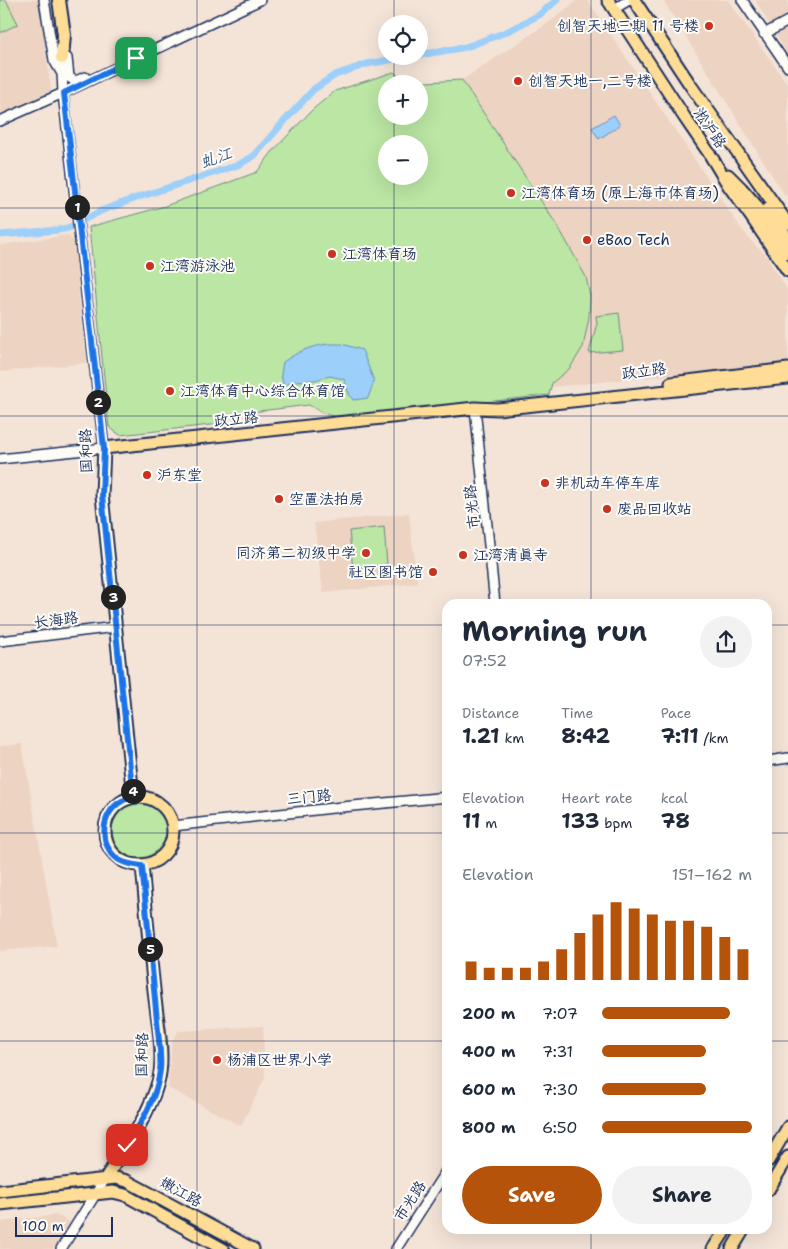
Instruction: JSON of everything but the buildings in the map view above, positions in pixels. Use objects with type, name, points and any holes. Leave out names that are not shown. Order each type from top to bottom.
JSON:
[{"type":"highway","points":[[59,0],[64,35],[62,58]]},
{"type":"main road","name":"淞沪路","points":[[634,0],[788,224]]},
{"type":"main road","name":"淞沪路","points":[[611,5],[709,153],[728,186],[788,271]]},
{"type":"main road","points":[[702,101],[742,173],[788,239]]},
{"type":"main road","points":[[709,153],[755,204],[788,253]]},
{"type":"main road","name":"政立路","points":[[475,408],[497,402],[788,369]]},
{"type":"main road","name":"政立路","points":[[104,448],[475,408],[498,409],[788,378]]},
{"type":"main road","name":"国和路","points":[[104,448],[102,495],[133,797]]},
{"type":"main road","points":[[141,796],[156,801],[168,812],[173,826],[173,838],[169,848],[162,857],[153,863],[142,866],[119,860],[111,852],[105,841],[104,829],[106,818],[113,808],[122,801],[133,797],[141,796]]},
{"type":"main road","name":"国和路","points":[[105,1179],[140,1125],[148,1109],[158,1081],[160,1069],[158,1028],[142,866]]},
{"type":"main road","points":[[772,1153],[788,1127]]},
{"type":"main road","points":[[772,1155],[778,1148],[782,1147],[786,1149],[788,1154],[772,1183]]},
{"type":"main road","name":"嫩江路","points":[[0,1191],[116,1178],[127,1180],[253,1249]]},
{"type":"main road","name":"嫩江路","points":[[0,1204],[112,1192],[125,1195],[223,1249]]},
{"type":"main road","points":[[713,1249],[723,1234]]},
{"type":"main road","points":[[732,1249],[741,1234]]},
{"type":"street","name":"国和路","points":[[44,0],[54,60],[62,75]]},
{"type":"street","name":"国和路","points":[[53,0],[62,58],[62,75],[104,448]]},
{"type":"street","points":[[0,121],[64,93],[260,0]]},
{"type":"street","points":[[611,5],[630,0]]},
{"type":"street","points":[[742,0],[788,67]]},
{"type":"street","points":[[764,34],[788,21]]},
{"type":"street","points":[[64,35],[69,77],[73,80],[126,58],[136,58]]},
{"type":"street","name":"市光路","points":[[475,408],[494,599]]},
{"type":"street","name":"政立路","points":[[0,459],[104,448]]},
{"type":"street","name":"长海路","points":[[0,641],[116,627]]},
{"type":"street","points":[[772,760],[788,758]]},
{"type":"street","name":"三门路","points":[[173,826],[442,798]]},
{"type":"street","name":"市光路","points":[[396,1249],[442,1177]]},
{"type":"street","name":"国和路","points":[[60,1249],[105,1179]]},
{"type":"shaded area","points":[[0,0],[39,0],[52,98],[0,121]]},
{"type":"shaded area","points":[[577,0],[589,2],[740,227],[764,253],[788,291],[788,363],[552,387],[552,383],[570,368],[589,317],[590,296],[586,277],[462,80],[551,21]]},
{"type":"shaded area","points":[[663,0],[728,0],[788,85],[788,195],[785,196]]},
{"type":"shaded area","points":[[755,0],[788,0],[788,55]]},
{"type":"shaded area","points":[[68,235],[74,242],[87,363],[0,372],[0,245]]},
{"type":"shaded area","name":"同济第二初级中学","points":[[409,513],[417,583],[323,593],[314,523]]},
{"type":"shaded area","points":[[22,744],[57,946],[0,951],[0,746]]},
{"type":"shaded area","name":"杨浦区世界小学","points":[[263,1026],[265,1078],[241,1126],[168,1088],[172,1042],[178,1031]]},
{"type":"shaded area","points":[[56,1215],[70,1222],[53,1249],[0,1249],[0,1222]]},
{"type":"green space","points":[[0,0],[6,0],[18,24],[0,33]]},
{"type":"green space","name":"江湾体育场","points":[[394,72],[397,75],[385,75]]},
{"type":"green space","name":"江湾体育场","points":[[378,77],[378,125],[428,125],[428,82],[462,80],[560,230],[586,277],[590,296],[589,317],[583,347],[570,368],[552,383],[549,395],[340,418],[322,413],[309,405],[219,416],[220,424],[120,435],[109,427],[89,227],[165,206],[257,172],[273,151],[312,110],[335,91]]},
{"type":"green space","points":[[619,313],[623,350],[589,353],[597,323],[596,316]]},
{"type":"green space","points":[[384,527],[387,565],[353,569],[349,531]]},
{"type":"green space","points":[[139,801],[156,806],[164,814],[169,831],[164,848],[156,856],[139,861],[122,856],[114,848],[109,831],[114,814],[122,806]]},
{"type":"water","points":[[614,115],[620,125],[599,139],[592,128]]},
{"type":"water","points":[[328,344],[342,344],[362,350],[374,381],[368,398],[353,400],[344,379],[330,376],[283,384],[281,374],[283,362],[304,350]]},
{"type":"waterway","name":"虬江","points":[[428,53],[466,47],[506,32],[539,15],[557,0]]},
{"type":"waterway","name":"虬江","points":[[0,235],[68,228],[101,211],[238,165],[254,156],[314,89],[335,75],[378,62]]},
{"type":"place","name":"创智天地三期 11 号楼","points":[[709,26]]},
{"type":"place","name":"创智天地一,二号楼","points":[[518,81]]},
{"type":"place","name":"江湾体育场 (原上海市体育场)","points":[[511,193]]},
{"type":"place","name":"eBao Tech","points":[[587,240]]},
{"type":"place","name":"江湾体育场","points":[[332,254]]},
{"type":"place","name":"江湾游泳池","points":[[150,266]]},
{"type":"place","name":"江湾体育中心综合体育馆","points":[[170,391]]},
{"type":"place","name":"沪东堂","points":[[147,475]]},
{"type":"place","name":"非机动车停车库","points":[[545,483]]},
{"type":"place","name":"空置法拍房","points":[[279,499]]},
{"type":"place","name":"废品回收站","points":[[607,509]]},
{"type":"place","name":"同济第二初级中学","points":[[366,553]]},
{"type":"place","name":"江湾清真寺","points":[[463,555]]},
{"type":"place","name":"社区图书馆","points":[[433,572]]},
{"type":"place","name":"杨浦区世界小学","points":[[217,1060]]},
{"type":"route","points":[[127,1145],[148,1109],[158,1081],[160,1051],[142,866],[119,860],[111,852],[105,841],[104,829],[106,818],[113,808],[122,801],[133,797],[102,495],[104,448],[64,93],[136,58]]}]
